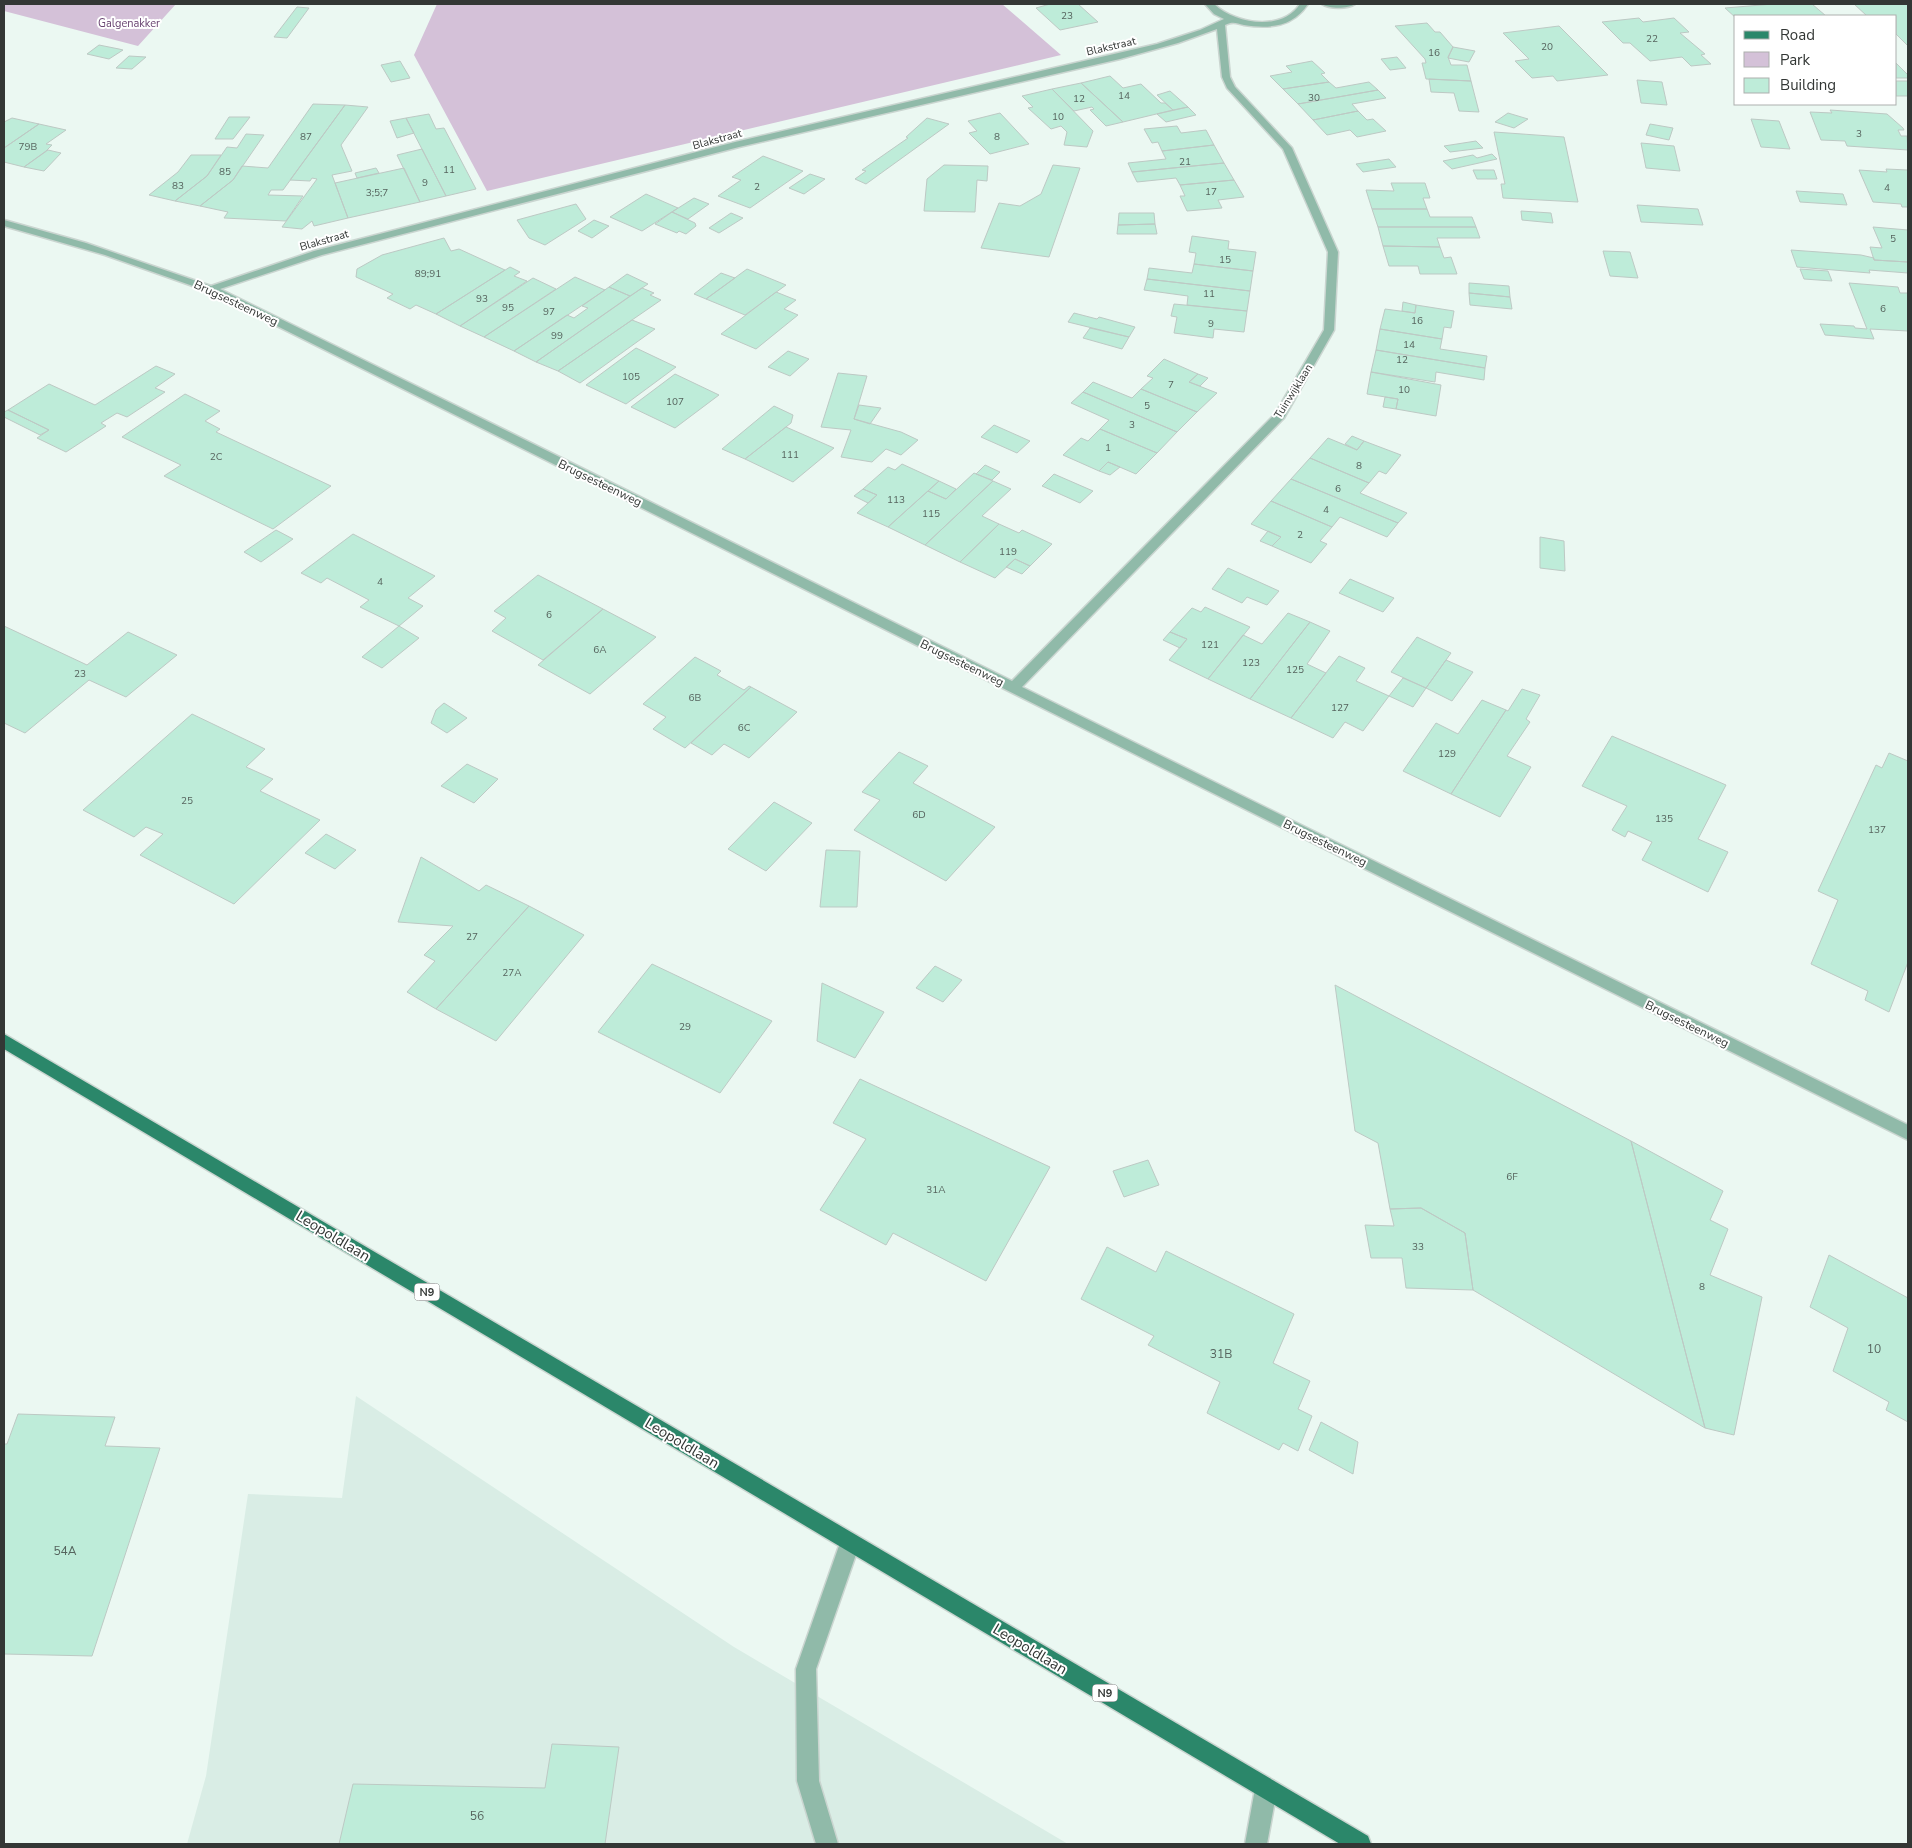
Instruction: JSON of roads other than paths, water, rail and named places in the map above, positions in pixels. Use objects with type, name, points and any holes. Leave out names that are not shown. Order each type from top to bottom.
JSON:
[{"type":"main road","name":"Leopoldlaan","points":[[4,1041],[1360,1844]]},
{"type":"street","points":[[1209,4],[1225,22],[1263,24],[1294,18],[1302,11],[1304,4]]},
{"type":"street","points":[[1326,4],[1351,4]]},
{"type":"street","name":"Blakstraat","points":[[211,289],[318,253],[409,228],[738,144],[1165,44],[1225,22]]},
{"type":"street","name":"Tuinwijklaan","points":[[1013,688],[1280,416],[1329,330],[1333,252],[1287,148],[1231,88],[1226,76],[1225,22]]},
{"type":"street","name":"Brugsesteenweg","points":[[4,223],[46,233],[114,254],[211,289],[1908,1134]]},
{"type":"street","points":[[827,1844],[808,1780],[806,1669],[850,1542]]},
{"type":"street","points":[[1256,1844],[1266,1789]]},
{"type":"park label","name":"Galgenakker","points":[[129,23]]}]
